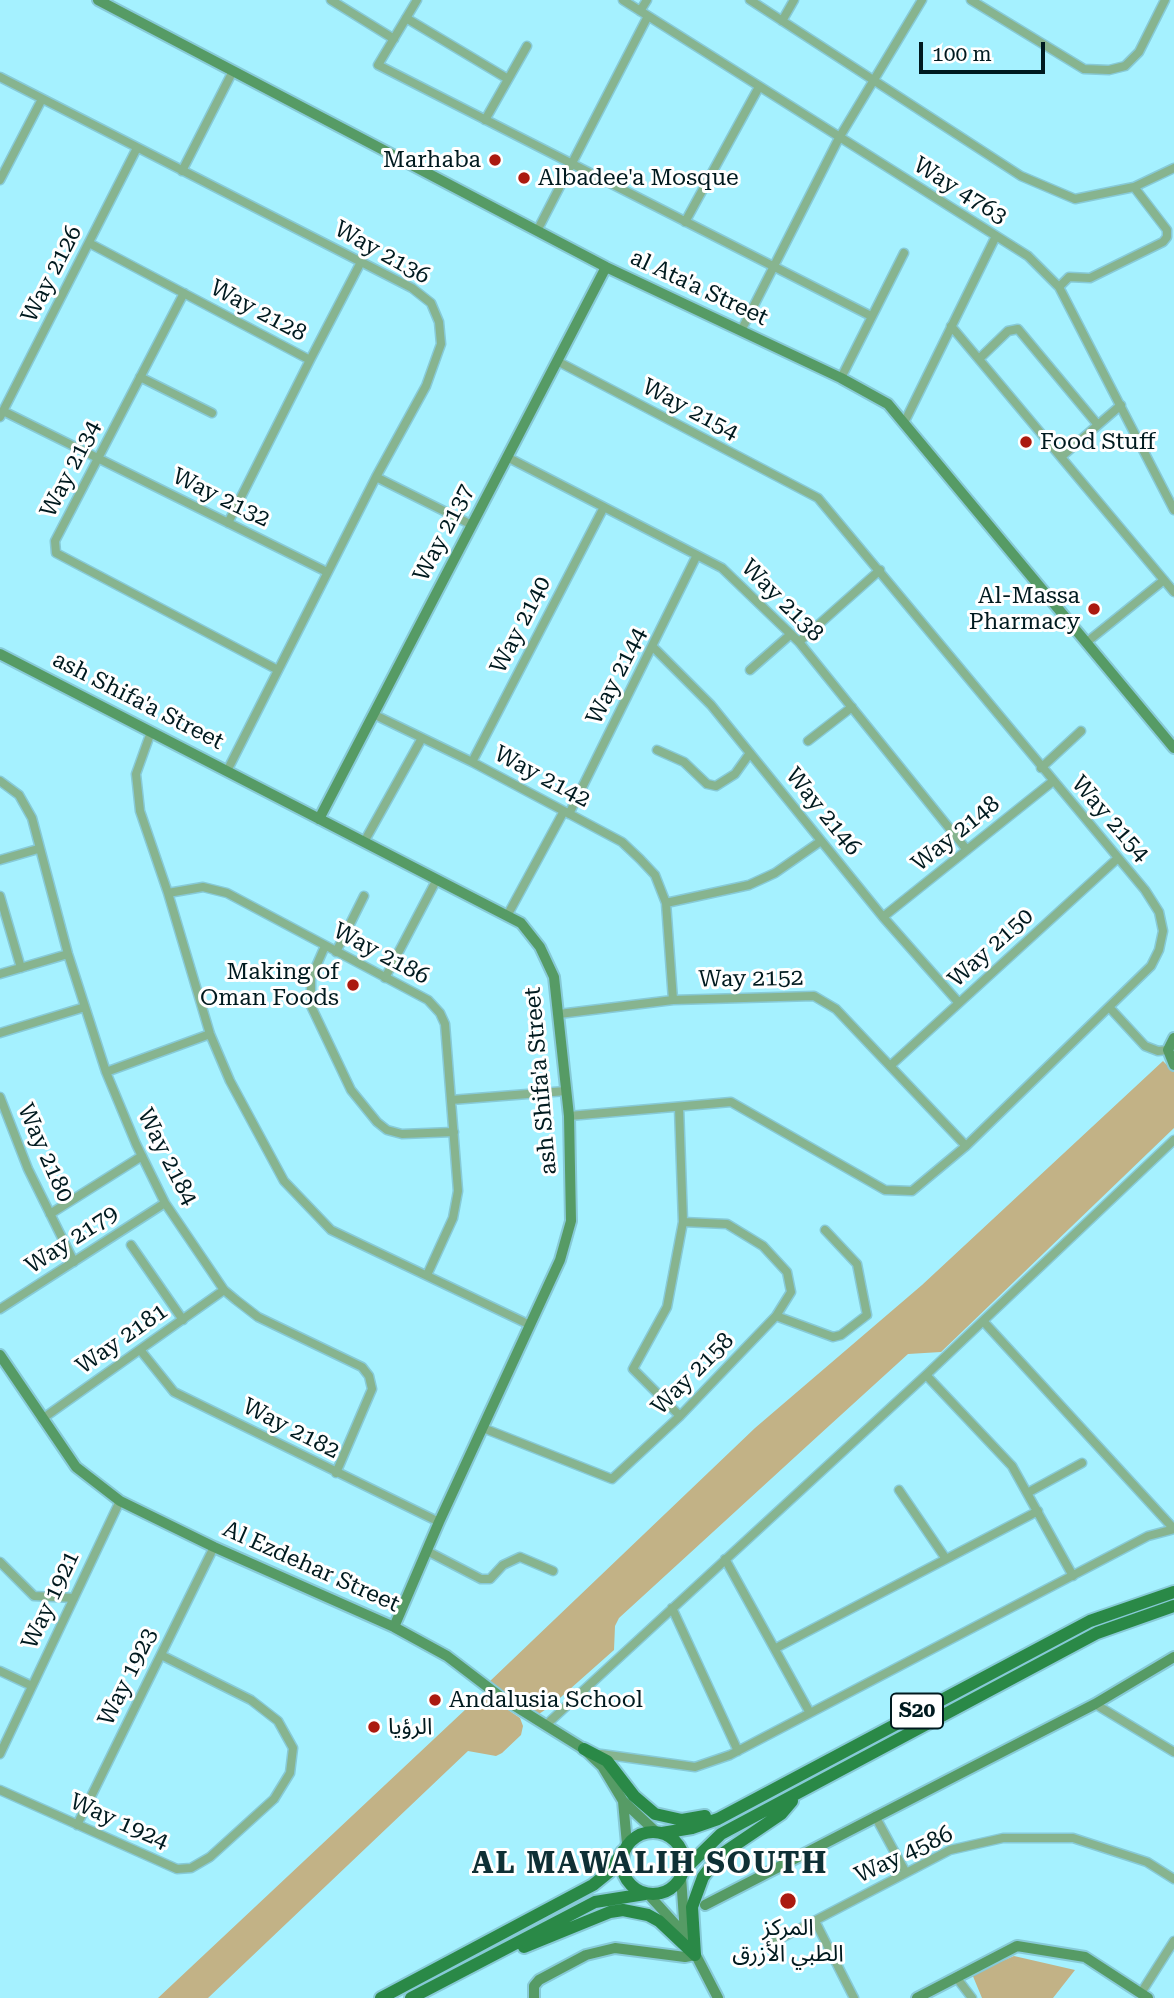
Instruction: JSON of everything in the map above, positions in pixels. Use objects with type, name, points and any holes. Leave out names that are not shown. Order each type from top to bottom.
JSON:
[{"type":"main road","name":"S20","points":[[381,1998],[593,1885],[609,1872],[625,1847],[644,1832],[692,1828],[718,1819],[1090,1621],[1174,1591]]},
{"type":"main road","name":"S20","points":[[411,1998],[595,1902],[667,1891],[721,1834],[1097,1633],[1174,1606]]},
{"type":"main road","points":[[590,1751],[607,1760],[643,1806],[668,1819],[704,1816],[789,1781]]},
{"type":"main road","points":[[695,1955],[692,1907],[703,1877],[719,1856],[781,1814],[797,1795]]},
{"type":"main road","points":[[658,1832],[671,1837],[682,1852],[682,1874]]},
{"type":"main road","points":[[625,1847],[622,1868],[625,1877],[629,1884],[646,1894]]},
{"type":"main road","points":[[506,1950],[541,1941],[610,1912],[623,1910],[648,1915],[659,1921],[695,1955]]},
{"type":"street","name":"al Ata'a Street","points":[[97,0],[606,267],[841,378],[888,404],[1174,748]]},
{"type":"street","points":[[331,0],[394,39]]},
{"type":"street","points":[[417,0],[378,65],[871,316]]},
{"type":"street","name":"Way 4763","points":[[623,0],[1028,257],[1059,287],[1174,510]]},
{"type":"street","points":[[537,231],[644,13],[647,0]]},
{"type":"street","points":[[750,0],[1020,176],[1075,200],[1134,187],[1174,168]]},
{"type":"street","points":[[782,21],[794,0]]},
{"type":"street","points":[[741,331],[776,268],[839,138],[922,0]]},
{"type":"street","points":[[971,0],[1084,69],[1109,70],[1125,66],[1139,52],[1165,0]]},
{"type":"street","points":[[406,18],[508,79]]},
{"type":"street","points":[[485,120],[527,46]]},
{"type":"street","points":[[182,171],[233,71]]},
{"type":"street","name":"Way 2136","points":[[0,77],[412,288],[431,303],[439,322],[441,344],[426,386],[376,477],[227,771]]},
{"type":"street","points":[[685,222],[759,87]]},
{"type":"street","points":[[0,180],[43,99]]},
{"type":"street","name":"Way 2126","points":[[2,414],[137,148]]},
{"type":"street","points":[[1059,287],[1069,277],[1090,278],[1163,243],[1167,230],[1134,187]]},
{"type":"street","points":[[904,422],[996,236]]},
{"type":"street","name":"Way 2128","points":[[89,243],[310,360],[361,262]]},
{"type":"street","points":[[841,378],[904,253]]},
{"type":"street","name":"Way 2137","points":[[319,819],[606,267]]},
{"type":"street","name":"Way 2134","points":[[184,293],[55,541],[56,553],[278,670]]},
{"type":"street","points":[[951,326],[1174,592]]},
{"type":"street","points":[[979,359],[1008,331],[1018,329],[1098,425]]},
{"type":"street","points":[[228,523],[310,360]]},
{"type":"street","name":"Way 2154","points":[[557,361],[818,498],[1052,782],[1145,890],[1159,912],[1163,931],[1159,950],[1151,966],[966,1146],[912,1191],[885,1190],[731,1102],[569,1116]]},
{"type":"street","points":[[140,377],[212,413]]},
{"type":"street","points":[[1061,457],[1121,405]]},
{"type":"street","name":"Way 2132","points":[[2,414],[327,572]]},
{"type":"street","name":"Way 2138","points":[[507,457],[722,569],[799,642],[967,850]]},
{"type":"street","points":[[376,477],[472,525]]},
{"type":"street","name":"Way 2140","points":[[472,762],[604,507]]},
{"type":"street","name":"Way 2144","points":[[507,916],[566,812],[653,647],[697,555]]},
{"type":"street","points":[[799,642],[880,570]]},
{"type":"street","points":[[1087,642],[1164,580]]},
{"type":"street","points":[[750,670],[791,634]]},
{"type":"street","name":"Way 2146","points":[[653,647],[711,705],[883,917],[959,1003]]},
{"type":"street","name":"ash Shifa'a Street","points":[[0,654],[521,923],[540,947],[554,976],[569,1116],[571,1221],[560,1260],[439,1521],[394,1627]]},
{"type":"street","points":[[808,741],[852,707]]},
{"type":"street","name":"Way 2142","points":[[373,714],[472,762],[622,842],[655,875],[666,903],[673,1000]]},
{"type":"street","points":[[1041,768],[1081,731]]},
{"type":"street","points":[[151,732],[136,774],[138,799],[211,1034],[230,1081],[284,1181],[331,1230],[530,1325]]},
{"type":"street","points":[[364,842],[422,738]]},
{"type":"street","points":[[657,750],[684,762],[706,784],[716,786],[734,774],[750,753]]},
{"type":"street","name":"Way 2184","points":[[0,781],[19,795],[32,818],[38,849],[68,954],[106,1072],[165,1203],[224,1290],[258,1317],[362,1367],[369,1376],[372,1389],[336,1473]]},
{"type":"street","name":"Way 2148","points":[[883,917],[1052,782]]},
{"type":"street","points":[[666,903],[749,885],[775,873],[821,841]]},
{"type":"street","points":[[0,860],[38,849]]},
{"type":"street","name":"Way 2150","points":[[890,1066],[1118,858]]},
{"type":"street","points":[[385,978],[437,879]]},
{"type":"street","name":"Way 2186","points":[[168,893],[203,887],[221,891],[428,1000],[440,1013],[445,1024],[458,1191],[456,1209],[427,1275]]},
{"type":"street","points":[[0,896],[21,968]]},
{"type":"street","points":[[335,951],[364,896]]},
{"type":"street","points":[[324,946],[311,978],[311,1006],[351,1090],[387,1130],[402,1134],[454,1132]]},
{"type":"street","points":[[0,974],[68,954]]},
{"type":"street","name":"Way 2152","points":[[559,1014],[673,1000],[814,996],[836,1009],[966,1146]]},
{"type":"street","points":[[0,1033],[85,1007]]},
{"type":"street","points":[[1109,1007],[1145,1046],[1158,1051],[1168,1050]]},
{"type":"street","points":[[106,1072],[211,1034]]},
{"type":"street","points":[[1174,1038],[1168,1050],[1174,1065]]},
{"type":"street","points":[[451,1100],[566,1091]]},
{"type":"street","name":"Way 2180","points":[[0,1097],[28,1169],[74,1262]]},
{"type":"street","points":[[679,1107],[683,1222],[667,1307],[633,1369],[680,1416]]},
{"type":"street","points":[[547,1724],[926,1375],[1174,1140]]},
{"type":"street","points":[[50,1214],[142,1156]]},
{"type":"street","name":"Way 2179","points":[[0,1309],[165,1203]]},
{"type":"street","name":"Way 2158","points":[[483,1428],[612,1479],[680,1416],[776,1316],[792,1292],[788,1272],[763,1246],[727,1224],[683,1222]]},
{"type":"street","points":[[776,1316],[832,1337],[841,1335],[867,1315],[856,1264],[825,1230]]},
{"type":"street","points":[[131,1245],[183,1320]]},
{"type":"street","name":"Way 2181","points":[[42,1419],[224,1290]]},
{"type":"street","points":[[590,1751],[695,1767],[738,1751],[1149,1536],[1174,1529],[983,1321]]},
{"type":"street","name":"Way 2182","points":[[141,1351],[174,1392],[439,1521]]},
{"type":"street","name":"Al Ezdehar Street","points":[[0,1355],[76,1467],[120,1500],[214,1547],[394,1627],[447,1656],[502,1698],[590,1751],[623,1801],[658,1832]]},
{"type":"street","points":[[926,1375],[1005,1458],[1028,1492],[1073,1576]]},
{"type":"street","points":[[1028,1492],[1082,1462]]},
{"type":"street","points":[[899,1490],[946,1559]]},
{"type":"street","name":"Way 1921","points":[[0,1754],[120,1500]]},
{"type":"street","points":[[776,1648],[1038,1511]]},
{"type":"street","name":"Way 1923","points":[[77,1825],[214,1547]]},
{"type":"street","points":[[426,1551],[481,1579],[490,1579],[503,1564],[520,1557],[553,1571]]},
{"type":"street","points":[[725,1559],[810,1713]]},
{"type":"street","points":[[0,1562],[34,1596],[74,1598]]},
{"type":"street","points":[[672,1608],[738,1751]]},
{"type":"street","name":"Way 1924","points":[[0,1790],[177,1869],[191,1868],[210,1857],[274,1799],[290,1773],[293,1748],[278,1721],[251,1700],[161,1655]]},
{"type":"street","points":[[705,1905],[1095,1704],[1174,1657]]},
{"type":"street","points":[[0,1671],[32,1686]]},
{"type":"street","points":[[1095,1704],[1174,1752]]},
{"type":"street","name":"Al Ezdehar Street","points":[[623,1801],[625,1847]]},
{"type":"street","points":[[875,1816],[906,1873]]},
{"type":"street","name":"Way 4586","points":[[774,1942],[950,1850],[1003,1838],[1073,1838],[1147,1862],[1174,1879]]},
{"type":"street","points":[[682,1874],[686,1936]]},
{"type":"street","points":[[646,1894],[686,1936],[718,1998]]},
{"type":"street","points":[[815,1920],[854,1998]]},
{"type":"street","points":[[917,1998],[1017,1946],[1085,1957],[1145,1996],[1174,1941]]},
{"type":"street","points":[[534,1998],[534,1986],[539,1980],[586,1955],[615,1948],[685,1957],[695,1955]]},
{"type":"street","points":[[956,1978],[972,1998]]},
{"type":"shaded area","points":[[1163,1061],[1174,1072],[1174,1128],[941,1352],[908,1354],[619,1618],[615,1626],[614,1650],[552,1705],[539,1714],[488,1683],[755,1428],[922,1285]]},
{"type":"shaded area","points":[[483,1693],[520,1718],[523,1726],[521,1735],[502,1753],[496,1756],[468,1751],[208,1998],[158,1998]]},
{"type":"shaded area","points":[[1014,1956],[1075,1970],[1053,1998],[982,1998],[972,1974]]},
{"type":"place","name":"Marhaba","points":[[495,160]]},
{"type":"place","name":"Albadee'a Mosque","points":[[524,178]]},
{"type":"place","name":"Food Stuff","points":[[1026,442]]},
{"type":"place","name":"Al-Massa Pharmacy","points":[[1094,609]]},
{"type":"place","name":"Making of Oman Foods","points":[[353,985]]},
{"type":"place","name":"Andalusia School","points":[[435,1700]]},
{"type":"place","name":"الرؤيا","points":[[374,1727]]},
{"type":"place","name":"المركز الطبي الأزرق","points":[[788,1901]]},
{"type":"district","name":"AL MAWALIH SOUTH","points":[[650,1864]]}]
